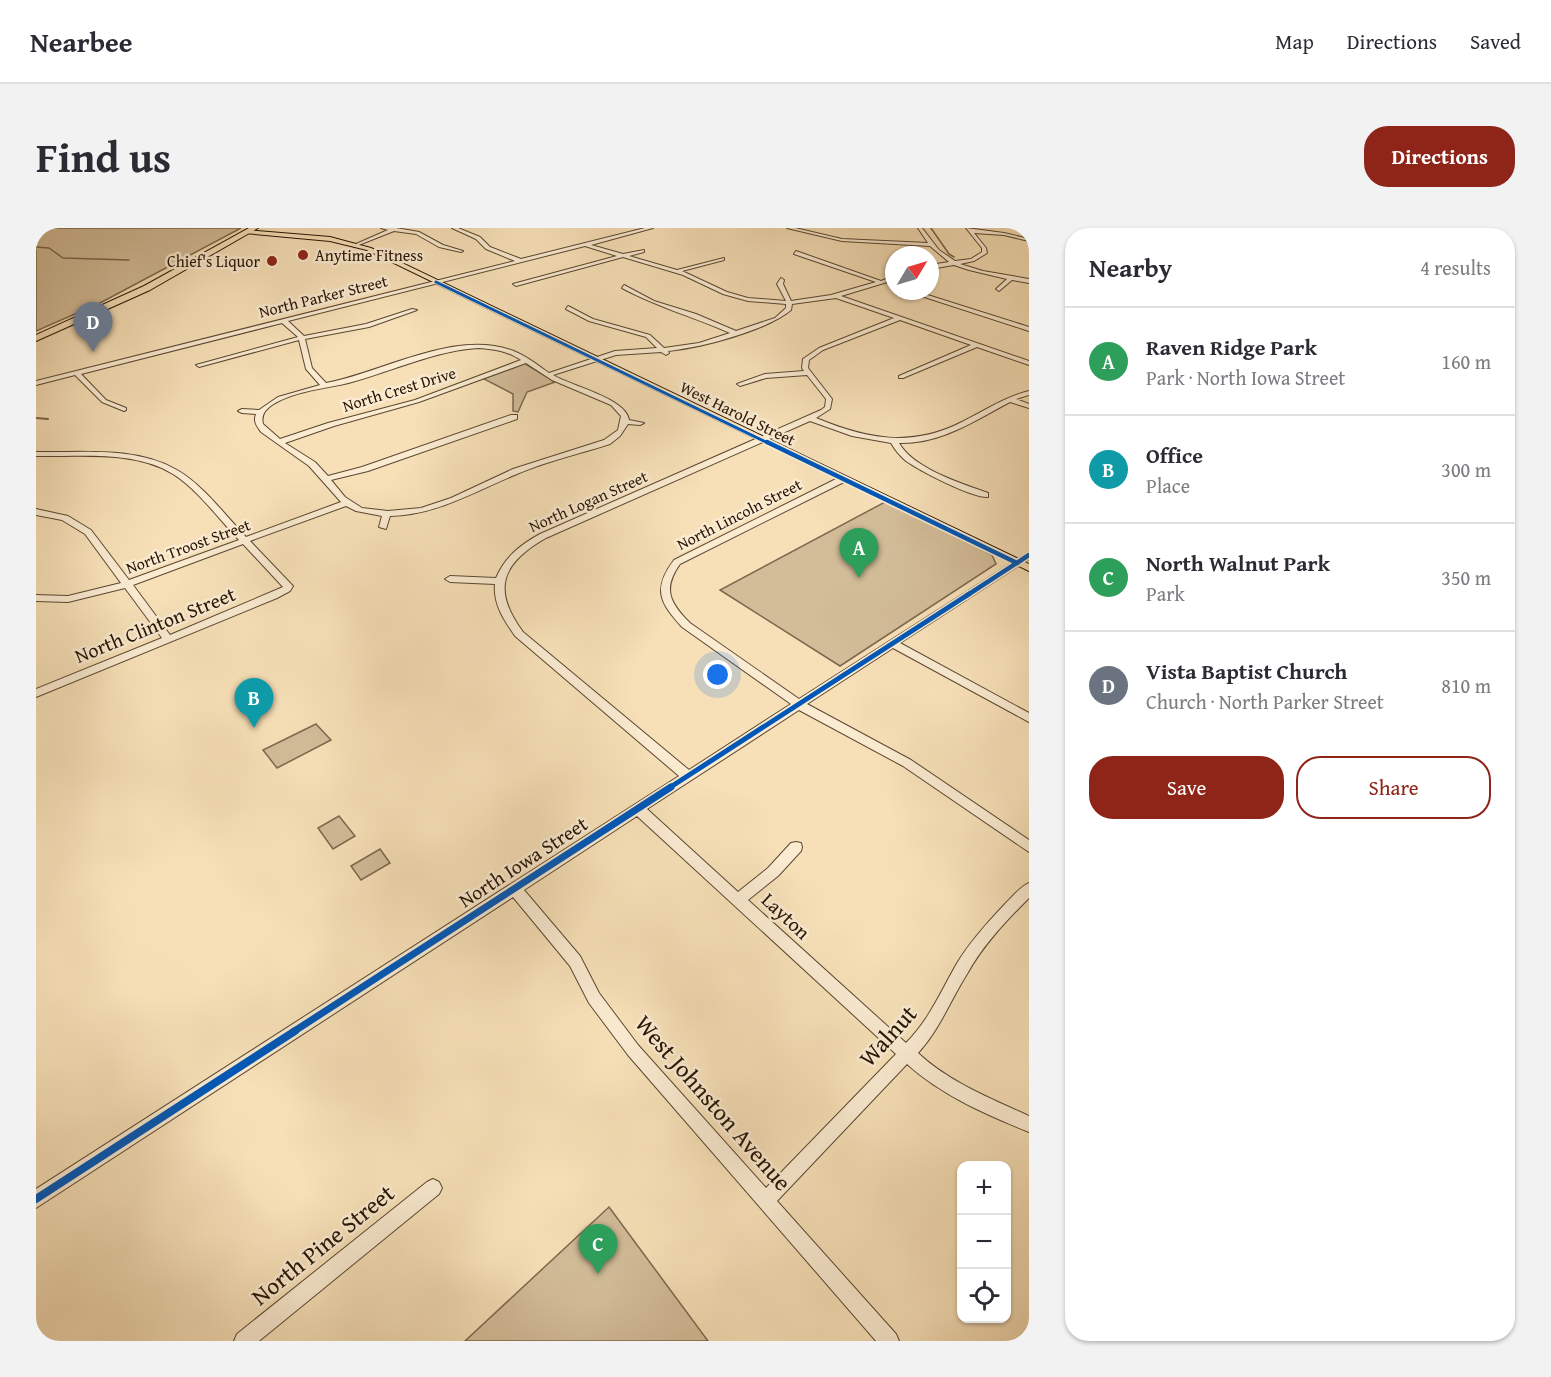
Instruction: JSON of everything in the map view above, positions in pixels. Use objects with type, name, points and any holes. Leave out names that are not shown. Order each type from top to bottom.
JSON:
[{"type":"highway","points":[[36,338],[147,288],[250,230]]},
{"type":"main road","name":"West Harold Street","points":[[250,230],[358,245],[1029,568]]},
{"type":"street","points":[[383,228],[417,233],[441,246],[461,251]]},
{"type":"street","points":[[358,245],[394,228]]},
{"type":"street","points":[[454,228],[478,238],[488,248],[521,261]]},
{"type":"street","name":"North Parker Street","points":[[36,383],[651,228]]},
{"type":"street","points":[[789,228],[827,238],[862,242],[932,244]]},
{"type":"street","points":[[920,228],[938,253],[956,262],[1029,281]]},
{"type":"street","points":[[969,229],[1029,240]]},
{"type":"street","points":[[939,265],[972,260],[984,253],[984,248],[969,229]]},
{"type":"street","points":[[862,242],[865,249]]},
{"type":"street","points":[[588,244],[678,272],[735,295],[789,302],[815,302],[838,297],[885,281]]},
{"type":"street","points":[[516,284],[642,251]]},
{"type":"street","points":[[796,253],[885,283]]},
{"type":"street","points":[[678,272],[722,260]]},
{"type":"street","points":[[999,289],[1012,278]]},
{"type":"street","points":[[551,377],[599,361],[648,350],[665,352],[700,345],[784,315],[789,309],[789,302],[780,284],[781,280]]},
{"type":"street","points":[[624,287],[642,298],[736,333]]},
{"type":"street","points":[[838,297],[1029,363]]},
{"type":"street","points":[[937,300],[1029,329]]},
{"type":"street","points":[[568,308],[591,320],[648,336],[665,352]]},
{"type":"street","points":[[199,366],[302,338],[360,328],[414,310]]},
{"type":"street","points":[[811,419],[824,412],[830,404],[826,393],[808,373],[804,364],[806,359],[814,352],[900,318]]},
{"type":"street","points":[[283,320],[302,338],[309,369],[325,386]]},
{"type":"street","points":[[470,346],[474,337]]},
{"type":"street","points":[[901,377],[977,345]]},
{"type":"street","points":[[470,346],[506,350],[526,361],[551,377],[613,404],[625,416],[625,422],[612,439],[517,471],[445,504],[417,512],[387,514],[367,511],[346,503],[310,462],[258,426],[258,417],[261,412],[283,397],[384,371],[436,352],[470,346]]},
{"type":"street","name":"North Crest Drive","points":[[280,442],[320,427],[419,400],[526,361]]},
{"type":"street","points":[[76,373],[104,401],[124,409]]},
{"type":"street","points":[[740,384],[765,376],[808,373]]},
{"type":"street","points":[[811,419],[847,433],[893,440],[934,436],[1010,399],[1029,393]]},
{"type":"street","points":[[1010,399],[1029,406]]},
{"type":"street","points":[[242,411],[261,412]]},
{"type":"street","points":[[327,479],[365,469],[514,417]]},
{"type":"street","name":"North Logan Street","points":[[499,581],[511,559],[535,540],[811,419]]},
{"type":"street","points":[[625,422],[640,423]]},
{"type":"street","points":[[893,440],[898,450],[915,463],[985,495]]},
{"type":"street","points":[[36,454],[118,457],[164,466],[185,478],[246,540]]},
{"type":"street","name":"North Lincoln Street","points":[[843,479],[681,560],[673,566],[665,581],[666,598],[680,620],[799,704],[837,727],[907,763],[1029,847]]},
{"type":"street","name":"North Troost Street","points":[[36,598],[87,596],[127,584],[346,503]]},
{"type":"street","points":[[36,512],[65,518],[84,528],[168,639]]},
{"type":"street","points":[[383,527],[387,514]]},
{"type":"street","name":"North Clinton Street","points":[[36,693],[287,589],[286,581],[246,540]]},
{"type":"street","name":"North Iowa Street","points":[[36,1200],[513,888],[1029,555]]},
{"type":"street","points":[[450,579],[499,581],[500,605],[508,621],[519,634],[688,776]]},
{"type":"street","points":[[892,644],[1029,718]]},
{"type":"street","name":"Layton","points":[[637,808],[926,1071],[970,1097],[1029,1124]]},
{"type":"street","points":[[739,899],[773,872],[795,847]]},
{"type":"street","name":"West Johnston Avenue","points":[[513,888],[575,962],[594,998],[633,1050],[889,1341]]},
{"type":"street","name":"Walnut","points":[[765,1201],[908,1054],[942,1011],[962,968],[985,935],[1029,889]]},
{"type":"street","name":"North Pine Street","points":[[244,1341],[433,1188]]},
{"type":"shaded area","points":[[36,228],[241,228],[100,303],[36,331]]},
{"type":"shaded area","points":[[524,363],[555,382],[527,392],[518,412],[513,411],[513,394],[482,378]]},
{"type":"shaded area","points":[[885,502],[985,551],[992,555],[996,564],[840,666],[720,590]]},
{"type":"shaded area","points":[[316,724],[331,740],[277,768],[263,750]]},
{"type":"shaded area","points":[[339,816],[355,836],[333,849],[318,828]]},
{"type":"shaded area","points":[[380,849],[390,863],[361,880],[351,866]]},
{"type":"shaded area","points":[[609,1207],[708,1341],[465,1341]]},
{"type":"waterway","points":[[931,228],[949,254],[954,257]]},
{"type":"waterway","points":[[36,247],[49,248],[63,258],[129,260]]},
{"type":"waterway","points":[[36,418],[48,419]]},
{"type":"cycle path","points":[[436,282],[1017,563]]},
{"type":"cycle path","points":[[36,1199],[1029,555]]},
{"type":"place","name":"Anytime Fitness","points":[[303,255]]},
{"type":"place","name":"Chief's Liquor","points":[[272,261]]},
{"type":"place","name":"Vista Baptist Church","points":[[93,352]]},
{"type":"place","name":"Raven Ridge Park","points":[[859,578]]},
{"type":"place","name":"Office","points":[[254,728]]},
{"type":"place","name":"North Walnut Park","points":[[598,1274]]}]
